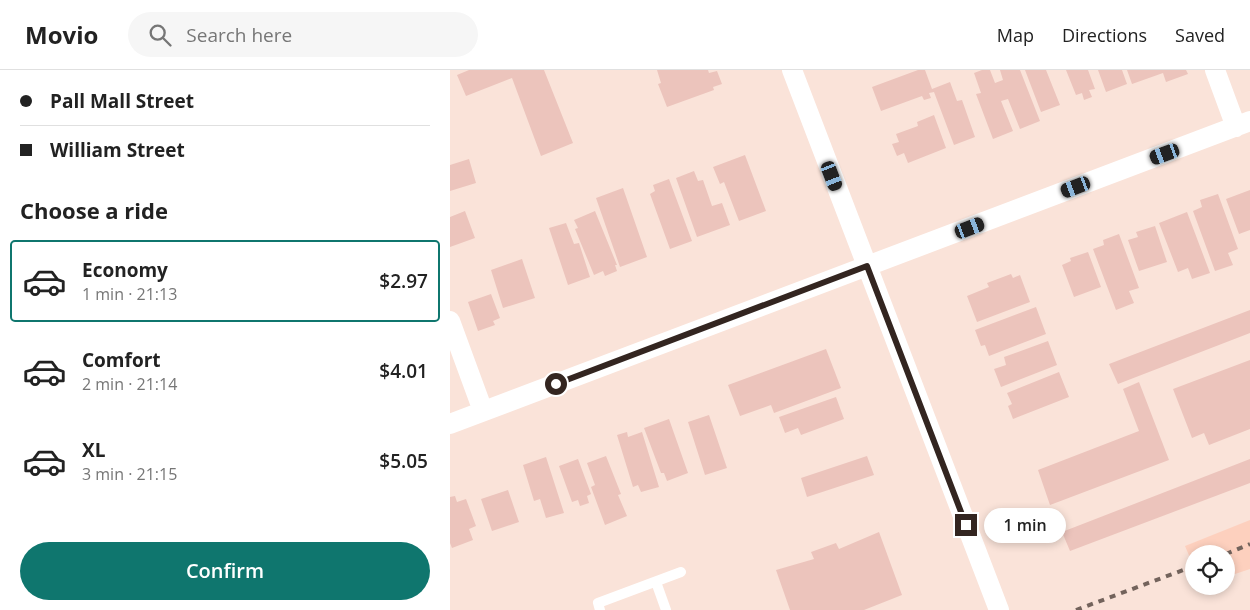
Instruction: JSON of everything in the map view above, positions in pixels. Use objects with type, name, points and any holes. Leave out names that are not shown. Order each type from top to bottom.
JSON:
[{"type":"street","points":[[792,70],[999,610]]},
{"type":"street","points":[[450,424],[1243,124],[1215,70]]},
{"type":"street","points":[[450,321],[484,411]]},
{"type":"lane","points":[[600,610],[598,603],[681,572]]},
{"type":"lane","points":[[656,582],[666,610]]},
{"type":"shaded area","points":[[1250,520],[1250,569],[1235,574],[1235,545],[1188,545]]},
{"type":"building","points":[[469,70],[544,70],[573,143],[541,156],[512,78],[466,96],[457,75]]},
{"type":"building","points":[[657,70],[708,70],[709,73],[717,71],[722,84],[713,87],[714,90],[667,107],[658,84],[661,83]]},
{"type":"building","points":[[918,70],[925,70],[932,89],[950,82],[957,101],[962,100],[975,137],[954,145],[934,92],[929,93],[931,98],[924,100],[922,96],[881,111],[872,87]]},
{"type":"building","points":[[990,70],[995,83],[1003,80],[1000,70],[1020,70],[1040,121],[1020,129],[1008,99],[1001,101],[1013,131],[993,139],[976,94],[981,93],[974,73]]},
{"type":"building","points":[[1025,70],[1046,70],[1060,105],[1041,112]]},
{"type":"building","points":[[1066,70],[1088,70],[1095,89],[1089,90],[1092,97],[1084,100],[1082,93],[1076,95]]},
{"type":"building","points":[[1098,70],[1122,70],[1127,84],[1106,92]]},
{"type":"building","points":[[1127,70],[1186,70],[1188,74],[1166,82],[1163,73],[1132,84]]},
{"type":"building","points":[[934,115],[946,148],[908,163],[904,153],[897,156],[892,144],[899,142],[896,134],[918,126],[917,122]]},
{"type":"building","points":[[745,155],[766,211],[739,221],[724,182],[720,184],[713,167]]},
{"type":"building","points":[[469,159],[476,183],[450,191],[450,165]]},
{"type":"building","points":[[694,171],[698,181],[703,180],[712,206],[722,203],[730,225],[697,237],[676,178]]},
{"type":"building","points":[[669,179],[692,241],[670,249],[650,194],[655,191],[653,185]]},
{"type":"building","points":[[623,188],[647,257],[620,267],[596,198]]},
{"type":"building","points":[[1250,190],[1250,230],[1239,234],[1226,199]]},
{"type":"building","points":[[1218,194],[1238,249],[1228,253],[1233,265],[1215,271],[1193,211],[1202,207],[1200,200]]},
{"type":"building","points":[[465,211],[475,238],[450,247],[450,217]]},
{"type":"building","points":[[595,211],[617,265],[615,265],[617,271],[605,276],[603,271],[594,275],[575,229],[578,228],[574,220]]},
{"type":"building","points":[[1187,212],[1210,273],[1192,279],[1188,268],[1178,272],[1159,223]]},
{"type":"building","points":[[566,223],[574,244],[579,243],[590,277],[568,285],[549,228]]},
{"type":"building","points":[[1155,226],[1167,262],[1139,271],[1128,240],[1138,237],[1136,232]]},
{"type":"building","points":[[1119,234],[1139,288],[1129,291],[1134,303],[1116,310],[1093,249],[1104,245],[1103,240]]},
{"type":"building","points":[[1088,252],[1101,287],[1074,297],[1062,265],[1071,261],[1070,258]]},
{"type":"building","points":[[522,259],[535,298],[503,308],[491,270]]},
{"type":"building","points":[[1011,274],[1013,278],[1020,275],[1030,302],[977,322],[967,296],[989,287],[987,283]]},
{"type":"building","points":[[491,294],[500,318],[493,321],[495,325],[478,331],[468,302]]},
{"type":"building","points":[[1036,307],[1046,334],[989,356],[985,345],[981,346],[975,330]]},
{"type":"building","points":[[1250,310],[1250,333],[1118,384],[1109,364]]},
{"type":"building","points":[[1048,341],[1057,365],[1001,387],[994,369],[1006,365],[1004,357]]},
{"type":"building","points":[[826,349],[841,388],[774,413],[771,405],[740,416],[728,385]]},
{"type":"building","points":[[1250,360],[1250,429],[1209,445],[1204,433],[1192,438],[1173,389]]},
{"type":"building","points":[[1059,372],[1069,397],[1013,419],[1008,406],[1012,404],[1007,393]]},
{"type":"building","points":[[1139,382],[1169,460],[1050,505],[1038,470],[1139,431],[1123,389]]},
{"type":"building","points":[[836,397],[844,419],[801,435],[798,428],[785,433],[779,417]]},
{"type":"building","points":[[709,415],[727,468],[705,475],[688,422]]},
{"type":"building","points":[[669,419],[688,473],[667,481],[664,473],[661,473],[644,428]]},
{"type":"building","points":[[627,432],[628,437],[642,432],[659,487],[641,492],[638,485],[633,487],[617,435]]},
{"type":"building","points":[[606,456],[621,494],[618,495],[627,516],[605,525],[591,487],[595,485],[587,463]]},
{"type":"building","points":[[867,456],[874,475],[807,497],[801,478]]},
{"type":"building","points":[[546,457],[564,513],[546,518],[540,499],[534,501],[523,465]]},
{"type":"building","points":[[578,459],[591,494],[587,496],[589,503],[580,506],[578,500],[572,502],[559,466]]},
{"type":"building","points":[[1250,459],[1250,483],[1070,551],[1062,532]]},
{"type":"building","points":[[508,490],[519,522],[492,531],[481,499]]},
{"type":"building","points":[[455,496],[457,502],[466,499],[476,526],[469,529],[473,540],[452,548],[450,543],[450,497]]},
{"type":"building","points":[[879,532],[902,595],[864,610],[790,610],[776,570],[814,559],[811,552],[836,543],[839,549]]},
{"type":"railway","points":[[1235,550],[1250,544]]},
{"type":"railway","points":[[1076,610],[1185,569]]},
{"type":"route","points":[[556,384],[867,266],[966,525]]}]
